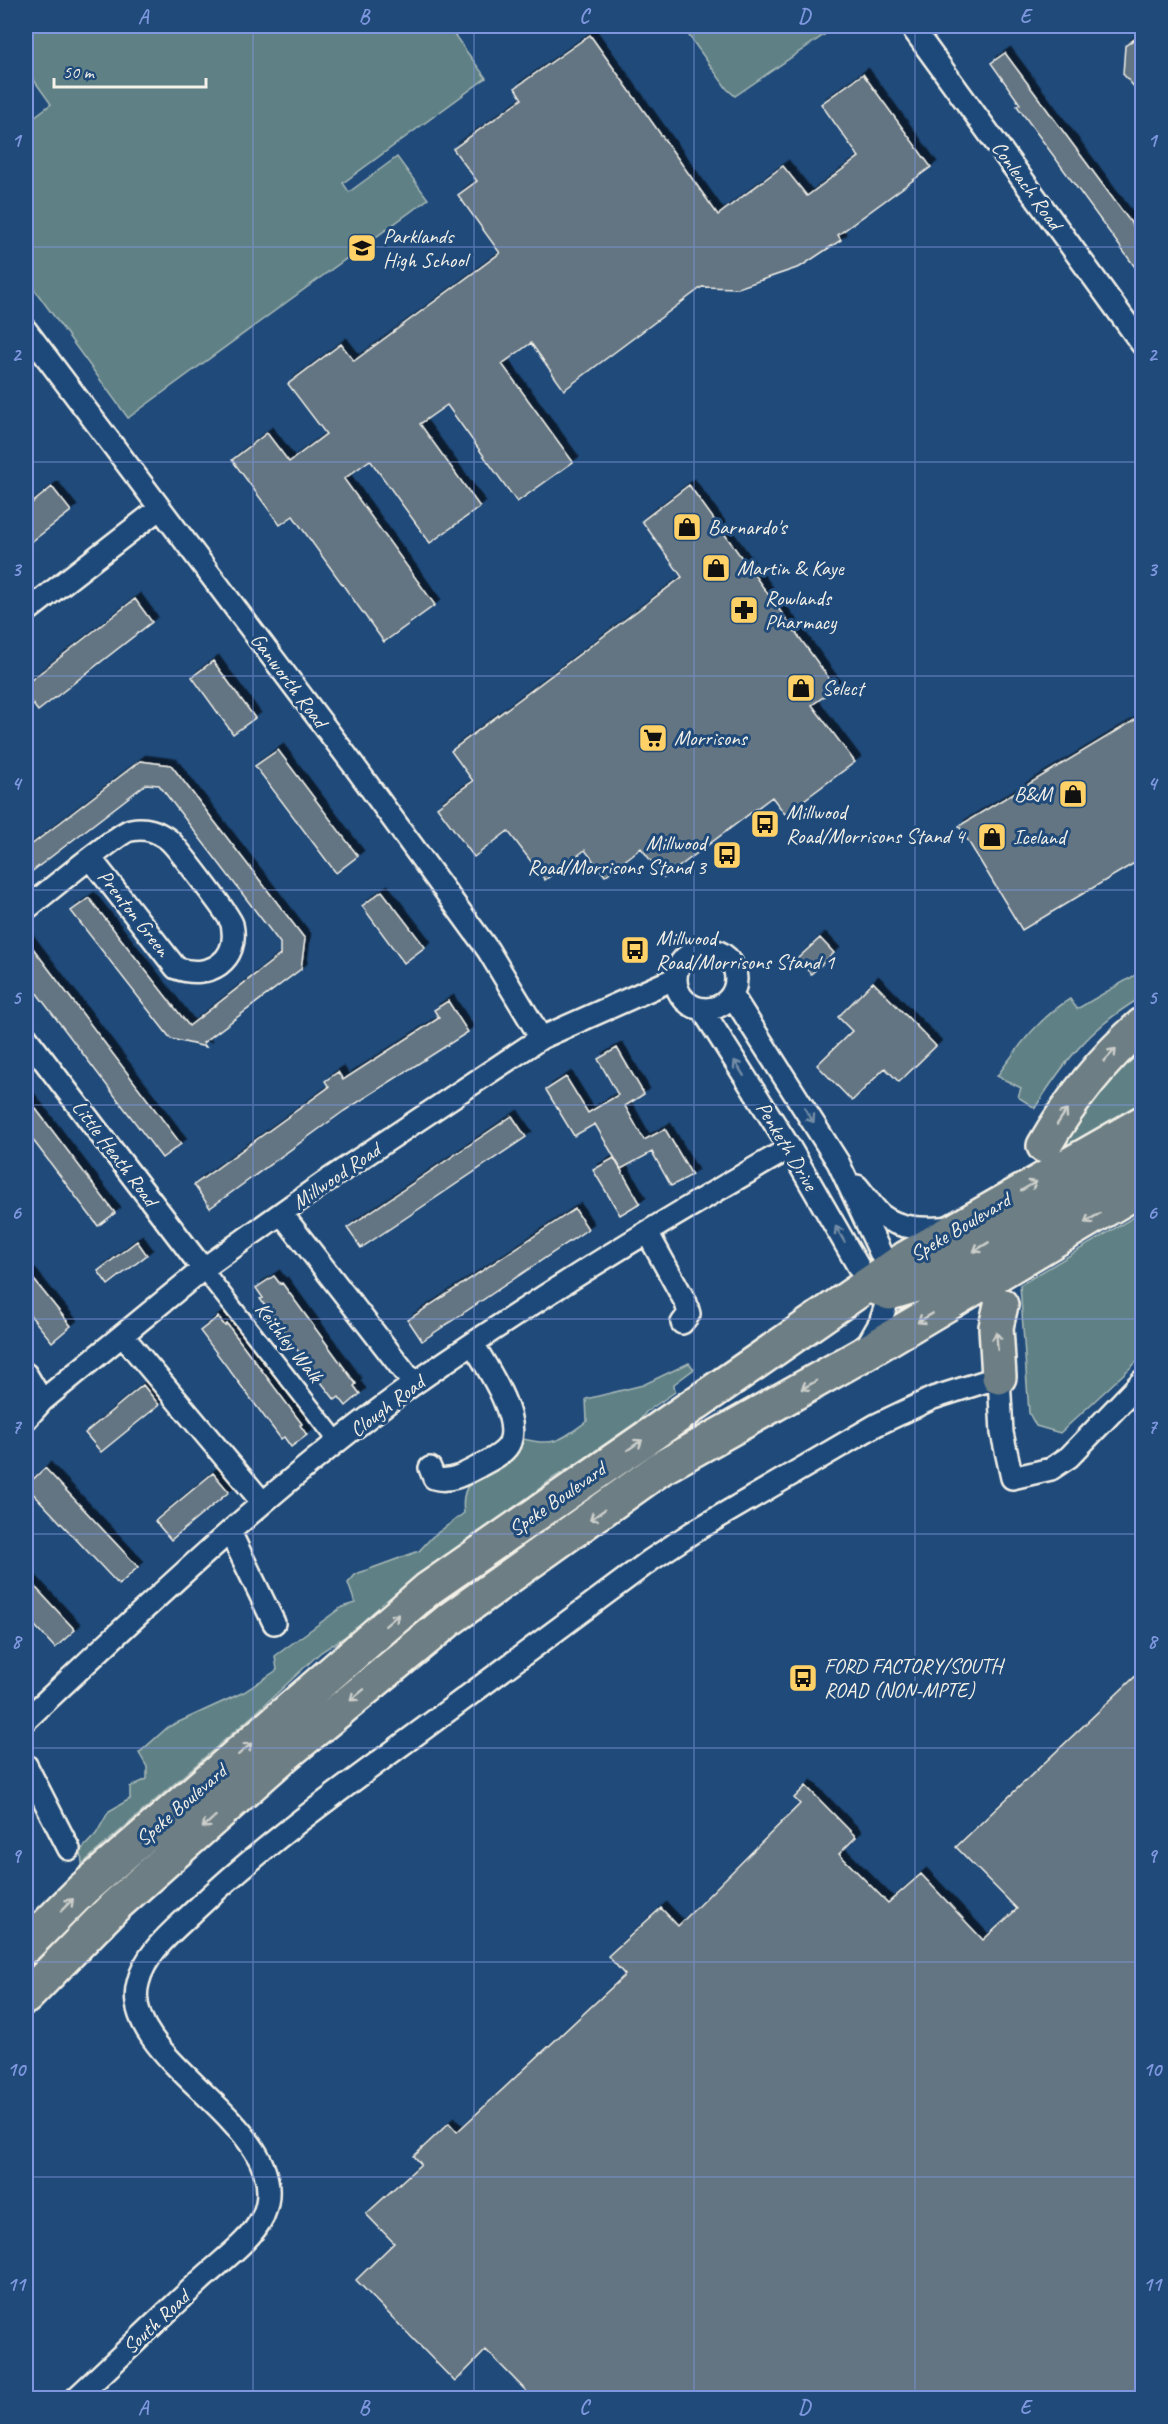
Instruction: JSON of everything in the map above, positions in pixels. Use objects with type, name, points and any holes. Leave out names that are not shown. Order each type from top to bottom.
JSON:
[{"type":"highway","points":[[1044,1146],[1081,1088],[1113,1051],[1143,1025]]},
{"type":"highway","name":"Speke Boulevard","points":[[26,1946],[83,1889],[428,1589],[883,1283],[959,1227],[1143,1123]]},
{"type":"highway","points":[[883,1283],[920,1284],[1067,1196],[1143,1157]]},
{"type":"highway","name":"Speke Boulevard","points":[[26,1997],[116,1906],[277,1762],[450,1619],[661,1468],[860,1356],[1143,1188]]},
{"type":"highway","points":[[999,1377],[996,1327],[1001,1305]]},
{"type":"street","name":"Conleach Road","points":[[911,26],[1143,344]]},
{"type":"street","name":"Ganworth Road","points":[[26,330],[355,766],[488,950],[541,1038]]},
{"type":"street","points":[[26,612],[160,508]]},
{"type":"street","name":"Prenton Green","points":[[26,909],[128,830],[151,829],[171,842],[232,921],[234,943],[226,957],[216,967],[204,973],[190,973],[177,968],[91,859]]},
{"type":"street","points":[[676,978],[678,968],[689,954],[709,949],[719,952],[733,965],[736,975],[732,995],[716,1008],[702,1009]]},
{"type":"street","name":"Millwood Road","points":[[26,1419],[42,1401],[203,1269],[541,1038],[676,978]]},
{"type":"street","name":"Penketh Drive","points":[[676,978],[683,999],[702,1009],[790,1148],[883,1283]]},
{"type":"street","name":"Penketh Drive","points":[[732,995],[838,1162],[881,1215],[903,1226],[930,1229],[959,1227]]},
{"type":"street","name":"Little Heath Road","points":[[26,1037],[203,1269]]},
{"type":"street","name":"Clough Road","points":[[26,1720],[263,1503],[414,1384],[587,1267],[790,1148]]},
{"type":"street","name":"Penketh Drive","points":[[838,1162],[883,1283]]},
{"type":"street","points":[[282,1214],[414,1384]]},
{"type":"street","points":[[647,1232],[686,1303],[689,1314],[682,1323]]},
{"type":"street","name":"Keithley Walk","points":[[203,1269],[338,1442]]},
{"type":"street","points":[[860,1356],[880,1323],[883,1283]]},
{"type":"street","points":[[123,1336],[263,1503]]},
{"type":"street","points":[[430,1468],[435,1478],[442,1481],[449,1479],[485,1463],[510,1444],[512,1433],[499,1387],[473,1344]]},
{"type":"street","points":[[26,1374],[42,1401]]},
{"type":"street","points":[[999,1377],[1002,1433],[1012,1478],[1051,1469],[1069,1456],[1143,1381]]},
{"type":"street","name":"South Road","points":[[76,2398],[237,2246],[263,2215],[267,2193],[265,2171],[253,2147],[163,2050],[141,2019],[135,1996],[137,1986],[146,1963],[159,1945],[235,1872],[285,1832],[693,1532],[906,1410],[933,1398],[999,1377]]},
{"type":"street","points":[[230,1532],[274,1623]]},
{"type":"street","points":[[26,1764],[69,1849]]},
{"type":"green space","points":[[26,26],[448,26],[486,78],[343,183],[349,192],[397,157],[428,199],[128,418],[26,278],[26,123],[51,104],[26,69]]},
{"type":"green space","points":[[682,26],[837,26],[735,96],[727,89]]},
{"type":"green space","points":[[1142,971],[1142,997],[1108,1020],[1081,1045],[1057,1074],[1035,1108],[1018,1097],[1021,1088],[997,1076],[1013,1054],[1048,1015],[1070,999],[1077,1009]]},
{"type":"green space","points":[[1142,1043],[1142,1106],[1056,1151],[1069,1125]]},
{"type":"green space","points":[[1142,1212],[1142,1357],[1060,1433],[1036,1426],[1029,1413],[1020,1285]]},
{"type":"green space","points":[[689,1363],[694,1369],[674,1384],[675,1392],[646,1412],[632,1430],[553,1478],[369,1621],[321,1652],[258,1711],[82,1864],[81,1850],[96,1834],[109,1811],[130,1799],[130,1787],[147,1779],[147,1767],[139,1753],[168,1727],[244,1692],[277,1670],[275,1656],[342,1607],[355,1603],[348,1583],[356,1574],[419,1551],[432,1537],[464,1513],[464,1498],[468,1486],[475,1477],[505,1457],[523,1439],[550,1442],[564,1437],[587,1421],[586,1399],[643,1385]]},
{"type":"building","points":[[1143,33],[1143,97],[1123,74],[1125,46]]},
{"type":"building","points":[[590,35],[718,215],[783,166],[807,196],[859,157],[821,104],[863,74],[931,167],[838,235],[841,240],[800,267],[738,288],[702,287],[564,390],[531,343],[502,364],[573,462],[517,502],[447,405],[420,424],[480,507],[430,543],[370,460],[344,479],[435,605],[384,642],[293,516],[280,525],[232,460],[267,433],[289,462],[326,434],[288,384],[341,344],[354,361],[500,253],[458,195],[477,181],[453,149],[522,99],[515,88]]},
{"type":"building","points":[[1005,53],[1143,239],[1143,278],[1017,106],[1020,104],[991,63]]},
{"type":"building","name":"Morrisons","points":[[689,485],[836,688],[812,705],[855,762],[785,814],[772,797],[664,878],[641,848],[605,876],[585,850],[545,880],[508,831],[474,857],[437,807],[473,781],[451,751],[682,577],[642,521]]},
{"type":"building","points":[[52,487],[71,511],[26,546],[26,508]]},
{"type":"building","points":[[135,599],[152,622],[38,711],[26,695],[26,684]]},
{"type":"building","points":[[213,661],[255,718],[233,734],[192,677]]},
{"type":"building","points":[[1143,715],[1143,858],[1022,930],[959,826]]},
{"type":"building","points":[[278,750],[358,856],[336,873],[255,766]]},
{"type":"building","points":[[140,761],[171,765],[305,939],[301,969],[203,1043],[206,1047],[171,1039],[71,911],[89,898],[189,1026],[280,955],[280,943],[159,785],[146,784],[26,876],[26,849]]},
{"type":"building","points":[[382,891],[425,947],[404,963],[362,906]]},
{"type":"building","points":[[820,938],[834,953],[811,974],[797,959]]},
{"type":"building","points":[[26,939],[181,1144],[162,1158],[26,979]]},
{"type":"building","points":[[873,982],[936,1046],[899,1082],[885,1068],[852,1101],[817,1065],[852,1031],[838,1017]]},
{"type":"building","points":[[448,1001],[468,1032],[344,1111],[210,1208],[194,1185],[329,1087],[325,1081],[338,1072],[343,1080],[439,1018],[434,1010]]},
{"type":"building","points":[[617,1048],[644,1094],[625,1106],[644,1140],[665,1129],[692,1175],[671,1186],[652,1152],[621,1169],[595,1124],[574,1136],[546,1090],[566,1077],[588,1113],[618,1095],[598,1059]]},
{"type":"building","points":[[26,1096],[115,1213],[98,1226],[26,1131]]},
{"type":"building","points":[[512,1116],[526,1137],[361,1248],[347,1228]]},
{"type":"building","points":[[614,1158],[640,1203],[620,1215],[593,1170]]},
{"type":"building","points":[[575,1209],[588,1229],[422,1341],[408,1320]]},
{"type":"building","points":[[137,1241],[147,1255],[108,1285],[98,1271]]},
{"type":"building","points":[[26,1270],[71,1326],[52,1342],[26,1310]]},
{"type":"building","points":[[274,1276],[280,1284],[282,1283],[356,1384],[354,1386],[360,1394],[346,1406],[339,1397],[335,1400],[260,1299],[263,1298],[256,1288]]},
{"type":"building","points":[[218,1317],[225,1326],[227,1324],[302,1424],[300,1425],[307,1435],[291,1447],[284,1437],[281,1439],[200,1331]]},
{"type":"building","points":[[143,1385],[159,1405],[101,1452],[85,1433]]},
{"type":"building","points":[[45,1468],[138,1567],[119,1585],[26,1486]]},
{"type":"building","points":[[213,1473],[229,1492],[171,1540],[155,1521]]},
{"type":"building","points":[[26,1577],[75,1630],[55,1648],[26,1616]]},
{"type":"building","points":[[1143,1669],[1143,2398],[587,2398],[579,2391],[571,2398],[533,2398],[486,2350],[455,2382],[356,2280],[394,2243],[366,2214],[421,2164],[414,2156],[449,2123],[457,2132],[625,1975],[608,1956],[661,1908],[678,1926],[800,1804],[794,1798],[806,1786],[856,1837],[839,1854],[888,1903],[921,1874],[983,1940],[1017,1909],[956,1847]]},
{"type":"place","name":"Parklands High School","points":[[362,248]]},
{"type":"place","name":"Barnardo's","points":[[687,527]]},
{"type":"place","name":"Martin & Kaye","points":[[716,568]]},
{"type":"place","name":"Rowlands Pharmacy","points":[[744,610]]},
{"type":"place","name":"Select","points":[[801,688]]},
{"type":"place","name":"Morrisons","points":[[653,738]]},
{"type":"place","name":"B&M","points":[[1073,794]]},
{"type":"place","name":"Millwood Road/Morrisons Stand 4","points":[[765,824]]},
{"type":"place","name":"Iceland","points":[[992,837]]},
{"type":"place","name":"Millwood Road/Morrisons Stand 3","points":[[727,855]]},
{"type":"place","name":"Millwood Road/Morrisons Stand 1","points":[[635,950]]},
{"type":"place","name":"FORD FACTORY/SOUTH ROAD (NON-MPTE)","points":[[803,1678]]}]
